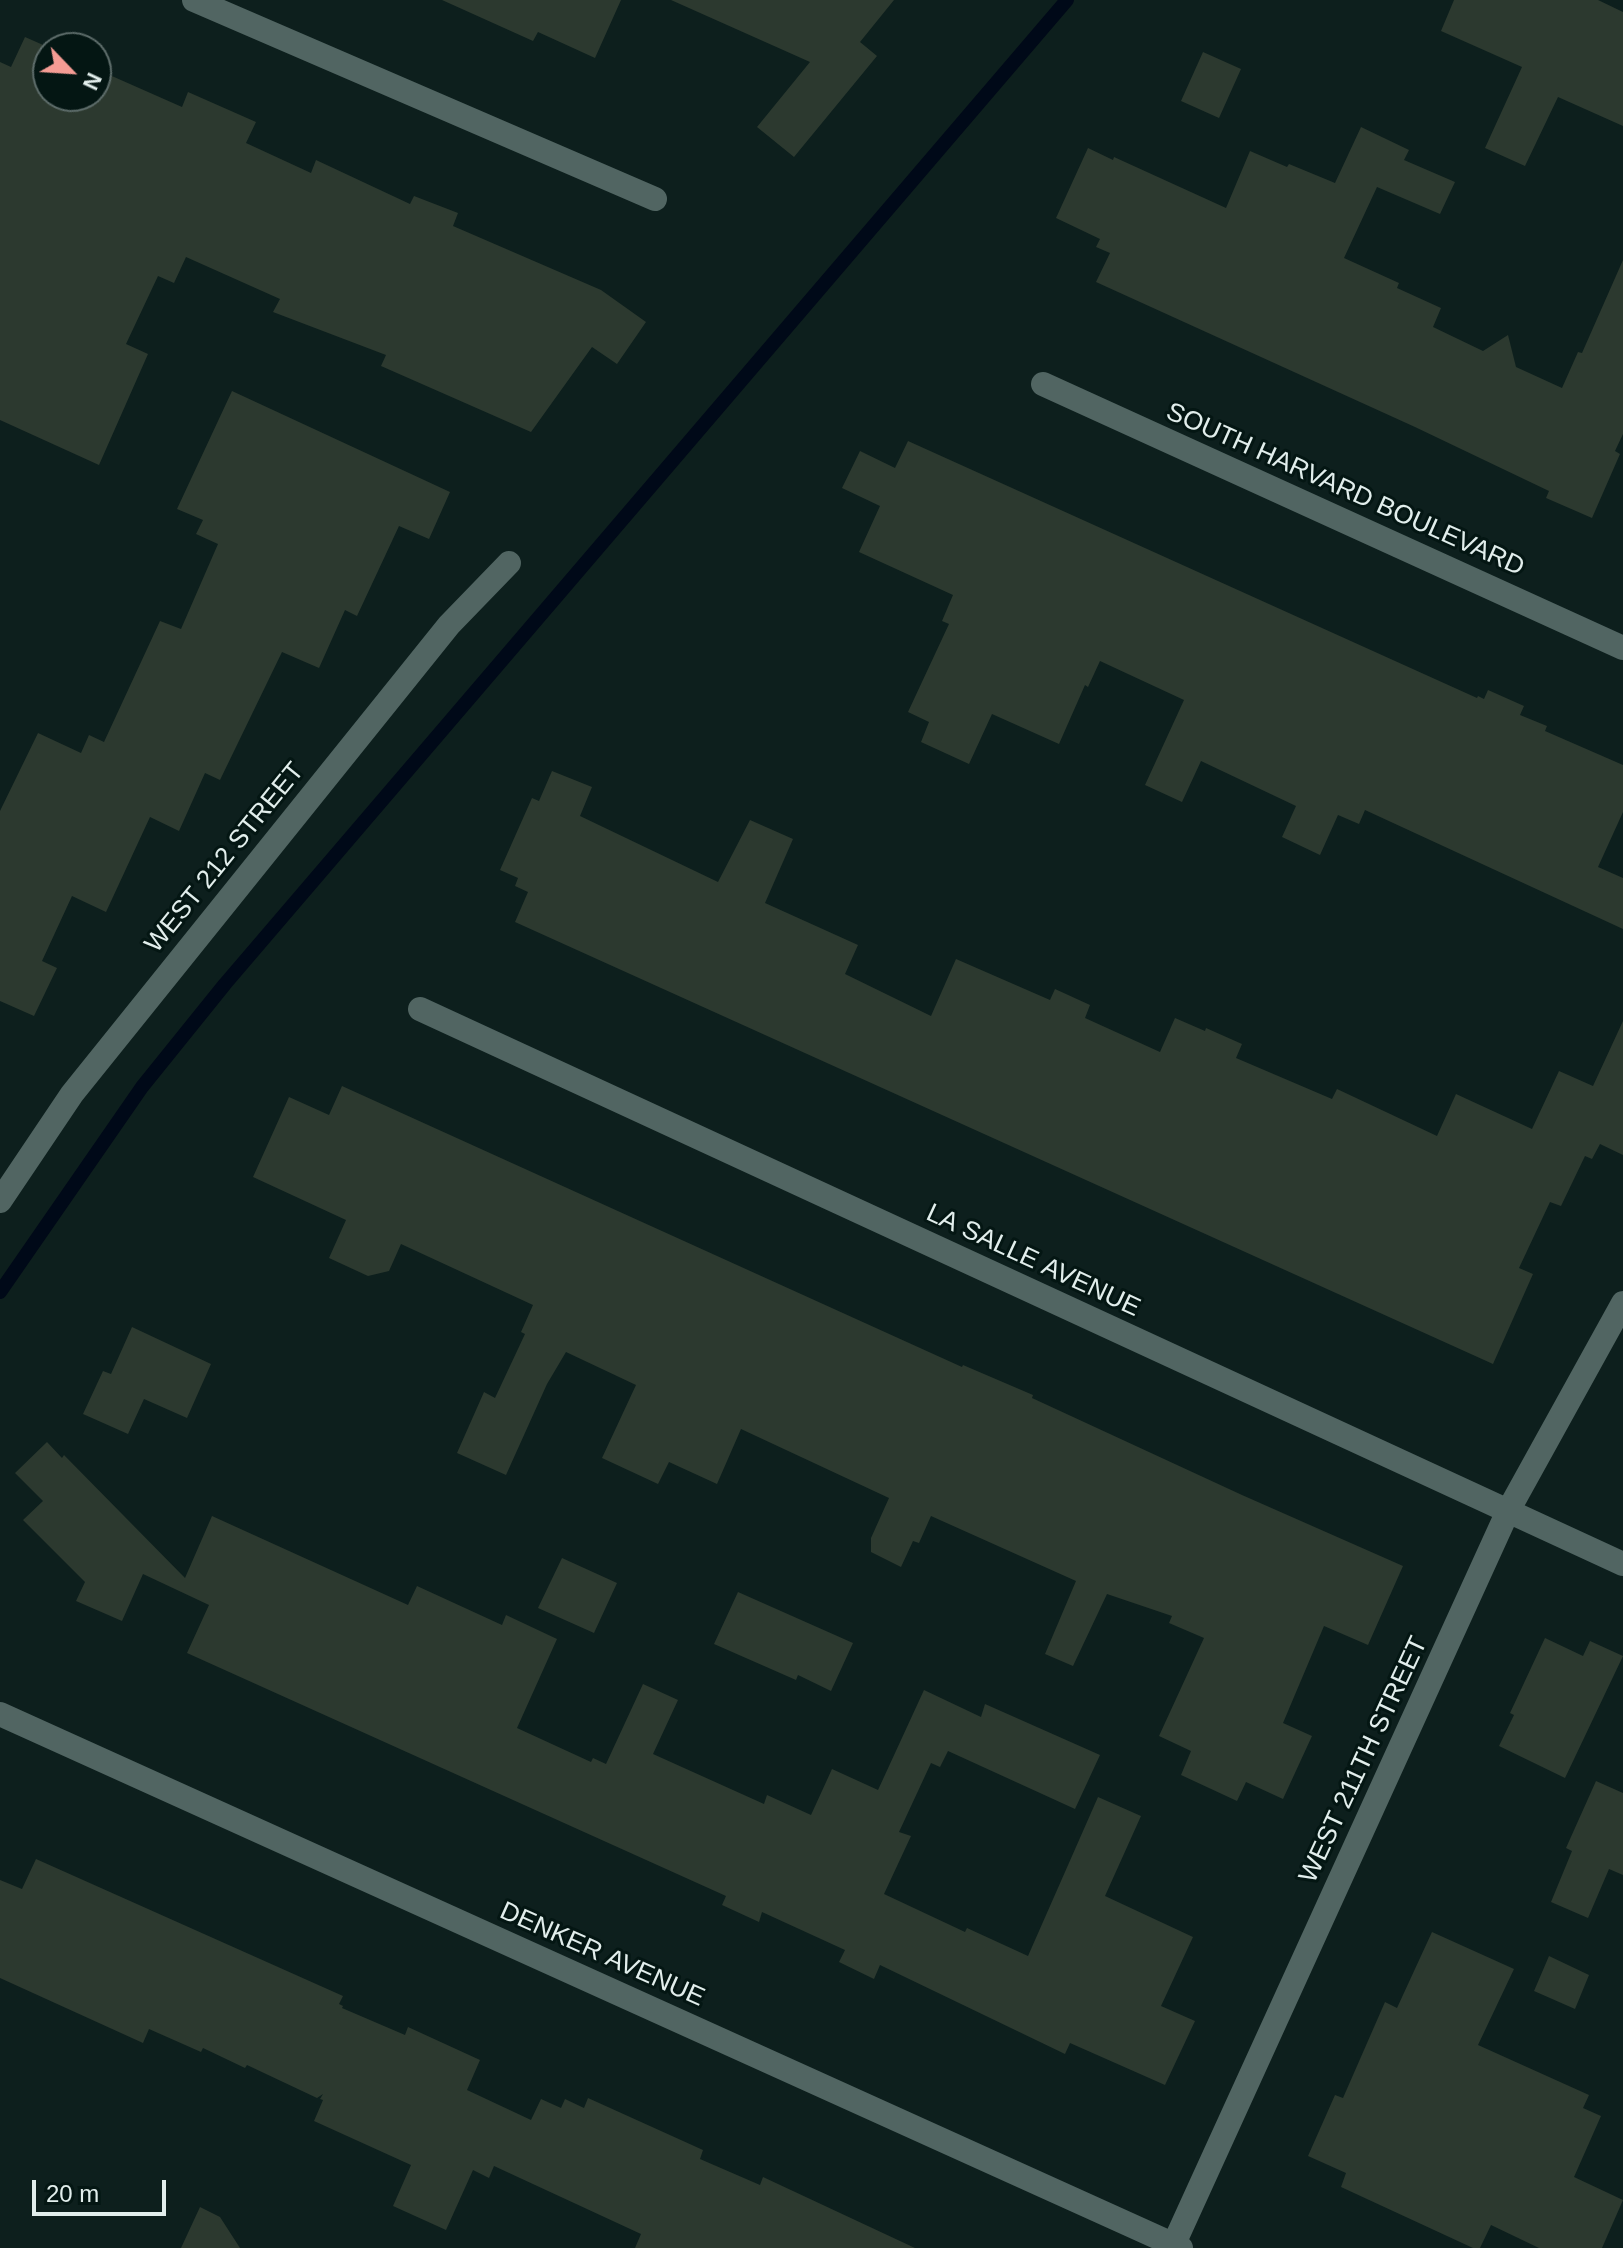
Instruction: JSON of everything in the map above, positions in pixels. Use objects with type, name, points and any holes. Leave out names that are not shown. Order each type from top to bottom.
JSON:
[{"type":"street","points":[[194,0],[655,199]]},
{"type":"street","name":"SOUTH HARVARD BOULEVARD","points":[[1043,384],[1623,648]]},
{"type":"street","name":"WEST 212 STREET","points":[[0,1201],[81,1082],[449,625],[509,563]]},
{"type":"street","name":"LA SALLE AVENUE","points":[[420,1009],[1623,1564]]},
{"type":"street","name":"WEST 211TH STREET","points":[[1176,2247],[1508,1511],[1623,1303]]},
{"type":"street","name":"DENKER AVENUE","points":[[0,1714],[1176,2247]]},
{"type":"building","points":[[442,0],[621,0],[595,58],[538,32],[533,41]]},
{"type":"building","points":[[671,0],[894,0],[860,42],[877,56],[794,157],[757,127],[810,62]]},
{"type":"building","points":[[1454,0],[1598,0],[1623,12],[1623,126],[1558,97],[1525,166],[1485,148],[1522,67],[1441,31]]},
{"type":"building","points":[[25,37],[32,40],[32,112],[112,112],[112,76],[182,107],[188,92],[256,122],[246,143],[311,173],[316,160],[410,204],[414,196],[458,213],[453,226],[601,290],[646,322],[617,364],[592,347],[531,432],[381,366],[386,355],[273,312],[280,299],[186,257],[174,283],[158,276],[126,344],[148,354],[99,465],[0,420],[0,62],[11,67]]},
{"type":"building","points":[[1203,52],[1241,69],[1219,118],[1181,101]]},
{"type":"building","points":[[1361,127],[1409,150],[1404,160],[1455,182],[1440,214],[1377,187],[1344,258],[1399,283],[1397,288],[1441,308],[1433,327],[1483,351],[1508,335],[1516,367],[1562,388],[1578,352],[1582,353],[1623,260],[1623,434],[1615,451],[1620,454],[1592,518],[1546,498],[1549,491],[1415,427],[1096,282],[1110,253],[1096,247],[1100,239],[1056,218],[1088,148],[1226,208],[1250,151],[1335,183]]},
{"type":"building","points":[[232,391],[450,492],[429,539],[399,526],[357,616],[345,610],[319,668],[282,652],[220,780],[205,773],[179,831],[150,817],[106,912],[72,896],[42,961],[57,968],[34,1016],[0,1001],[0,811],[38,733],[81,753],[89,735],[104,742],[160,621],[181,629],[218,544],[196,534],[203,520],[177,509]]},
{"type":"building","points":[[908,441],[1477,698],[1484,699],[1488,690],[1524,706],[1520,715],[1547,726],[1545,731],[1623,765],[1623,812],[1598,867],[1623,878],[1623,929],[1365,810],[1359,824],[1338,815],[1320,855],[1282,837],[1296,806],[1201,761],[1182,802],[1145,785],[1184,700],[1100,661],[1088,687],[1085,685],[1059,744],[992,714],[969,764],[921,742],[929,722],[908,712],[949,624],[942,621],[953,595],[859,552],[880,506],[842,488],[860,451],[895,468]]},
{"type":"building","points":[[552,771],[592,787],[580,816],[718,882],[750,820],[793,839],[765,903],[858,945],[845,974],[931,1016],[956,959],[1050,1000],[1055,989],[1090,1005],[1085,1018],[1160,1052],[1175,1018],[1205,1031],[1206,1028],[1242,1044],[1236,1058],[1332,1099],[1337,1089],[1437,1136],[1456,1094],[1532,1129],[1559,1071],[1593,1086],[1623,1021],[1623,1155],[1600,1144],[1592,1159],[1585,1156],[1561,1206],[1550,1202],[1519,1268],[1533,1274],[1493,1364],[515,922],[528,892],[515,886],[518,878],[500,870],[532,798],[539,801]]},
{"type":"building","points":[[342,1086],[962,1367],[1033,1395],[1032,1398],[1403,1566],[1368,1645],[1324,1626],[1283,1723],[1312,1736],[1283,1799],[1246,1782],[1237,1801],[1181,1775],[1191,1751],[1159,1736],[1204,1638],[1169,1623],[1172,1616],[1107,1594],[1073,1666],[1045,1654],[1076,1581],[931,1516],[919,1543],[913,1541],[901,1567],[871,1552],[871,1538],[889,1498],[741,1429],[717,1484],[669,1462],[658,1484],[602,1458],[636,1385],[566,1352],[547,1384],[506,1475],[457,1453],[484,1392],[495,1398],[525,1334],[521,1332],[533,1305],[401,1244],[389,1271],[368,1276],[329,1258],[346,1220],[253,1177],[289,1097],[329,1115]]},
{"type":"building","points":[[132,1327],[211,1364],[187,1418],[144,1399],[128,1434],[83,1414],[103,1371],[111,1374]]},
{"type":"building","points":[[47,1442],[62,1458],[64,1455],[185,1578],[212,1516],[408,1605],[417,1586],[502,1625],[506,1615],[557,1639],[517,1728],[591,1762],[593,1758],[606,1764],[643,1684],[678,1700],[653,1754],[764,1804],[767,1795],[811,1815],[832,1769],[878,1790],[924,1690],[981,1717],[985,1704],[1100,1755],[1075,1809],[948,1751],[940,1767],[931,1763],[899,1832],[911,1836],[884,1894],[965,1932],[967,1928],[1028,1956],[1098,1797],[1141,1816],[1105,1896],[1193,1937],[1161,2006],[1195,2021],[1165,2085],[1070,2043],[1065,2054],[880,1965],[874,1979],[839,1962],[845,1950],[762,1912],[759,1922],[722,1905],[726,1896],[187,1653],[209,1605],[143,1574],[122,1621],[76,1601],[85,1582],[23,1520],[43,1501],[15,1473]]},
{"type":"building","points":[[562,1558],[617,1583],[594,1633],[538,1608]]},
{"type":"building","points":[[738,1592],[853,1643],[831,1691],[798,1675],[796,1680],[714,1644]]},
{"type":"building","points":[[1545,1638],[1583,1656],[1590,1641],[1623,1656],[1565,1778],[1499,1746],[1514,1715],[1510,1713]]},
{"type":"building","points":[[1596,1781],[1623,1793],[1623,1875],[1609,1869],[1588,1918],[1551,1902],[1572,1851],[1566,1848]]},
{"type":"building","points":[[36,1859],[343,1996],[339,2004],[342,2008],[405,2035],[408,2027],[480,2060],[467,2090],[531,2120],[541,2099],[561,2108],[565,2099],[584,2108],[588,2098],[703,2150],[700,2159],[760,2185],[763,2177],[915,2248],[635,2248],[641,2234],[494,2166],[489,2178],[473,2170],[446,2230],[393,2206],[411,2165],[314,2121],[323,2094],[317,2098],[247,2065],[245,2068],[203,2048],[201,2052],[149,2029],[143,2043],[0,1978],[0,1880],[22,1889]]},
{"type":"building","points":[[1432,1932],[1514,1969],[1478,2045],[1589,2095],[1583,2108],[1601,2116],[1574,2177],[1623,2200],[1602,2248],[1539,2248],[1491,2225],[1480,2248],[1473,2248],[1341,2187],[1346,2173],[1308,2156],[1335,2095],[1343,2098],[1385,2002],[1397,2008]]},
{"type":"building","points":[[1549,1956],[1589,1975],[1575,2009],[1534,1991]]},
{"type":"building","points":[[200,2207],[220,2217],[240,2248],[181,2248]]},
{"type":"waterway","points":[[0,1292],[142,1087],[225,984],[1067,0]]}]
